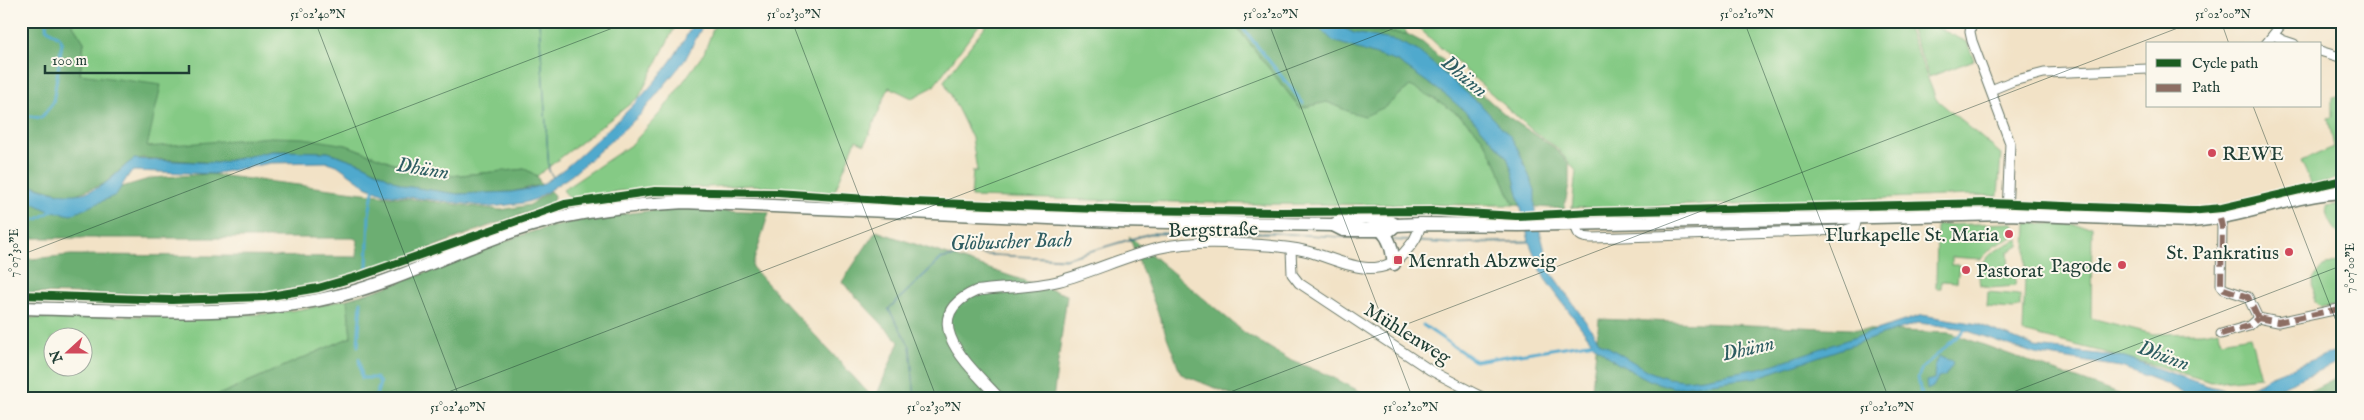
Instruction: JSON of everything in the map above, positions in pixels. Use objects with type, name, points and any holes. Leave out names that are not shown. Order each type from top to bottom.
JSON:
[{"type":"main road","points":[[1334,225],[1343,220],[1382,219],[1396,225],[2007,214],[2190,221],[2220,218],[2306,196],[2343,192]]},
{"type":"main road","points":[[21,308],[205,310],[262,308],[315,301],[359,289],[531,225],[602,209],[684,202],[1116,221],[1334,225],[1343,230],[1390,230],[1396,225]]},
{"type":"main road","points":[[1381,230],[1388,237],[1392,247],[1394,264]]},
{"type":"street","points":[[1972,21],[1970,32],[1972,41],[2010,143],[2007,214]]},
{"type":"street","points":[[2268,42],[2284,21]]},
{"type":"street","points":[[2274,35],[2288,42]]},
{"type":"street","points":[[2322,52],[2343,58]]},
{"type":"street","points":[[1991,90],[2013,81],[2044,73],[2146,69]]},
{"type":"street","points":[[2220,218],[2222,227],[2221,285],[2224,289],[2248,297],[2258,318]]},
{"type":"street","points":[[1394,264],[1418,236],[1420,224]]},
{"type":"street","name":"Bergstraße","points":[[1000,399],[954,348],[949,337],[949,316],[956,304],[965,296],[976,291],[1057,282],[1132,256],[1188,243],[1242,244],[1291,249],[1360,268],[1380,268],[1394,264]]},
{"type":"street","name":"Mühlenweg","points":[[1291,249],[1292,274],[1299,283],[1430,370],[1484,398],[1540,399]]},
{"type":"street","points":[[2258,318],[2278,322],[2343,308]]},
{"type":"street","points":[[2220,334],[2249,326],[2258,318]]},
{"type":"green space","points":[[21,21],[73,21],[73,25],[84,42],[80,74],[161,85],[147,147],[272,137],[304,138],[346,145],[412,170],[450,176],[525,169],[537,176],[541,185],[511,192],[458,194],[442,192],[404,186],[363,164],[328,152],[272,151],[217,163],[142,158],[127,164],[104,184],[70,196],[21,182]]},
{"type":"green space","points":[[73,21],[678,21],[639,97],[537,176],[525,169],[450,176],[412,170],[346,145],[147,148],[80,74],[84,42],[73,25]]},
{"type":"green space","points":[[716,21],[982,21],[933,87],[912,98],[889,87],[865,144],[856,140],[834,193],[751,185],[619,191],[571,200],[563,190],[632,144],[662,111],[704,53]]},
{"type":"green space","points":[[989,21],[1232,21],[1300,108],[1327,102],[1350,112],[1385,107],[1410,86],[1449,108],[1475,129],[1487,145],[1514,205],[1253,204],[971,197],[973,171],[977,171],[972,138],[944,81]]},
{"type":"green space","points":[[1232,21],[1360,21],[1370,31],[1407,34],[1422,42],[1507,116],[1555,148],[1569,164],[1569,185],[1564,209],[1514,205],[1491,153],[1475,129],[1449,108],[1410,86],[1385,107],[1365,116],[1327,102],[1300,108]]},
{"type":"green space","points":[[1359,21],[1400,21],[1407,34],[1370,31]]},
{"type":"green space","points":[[1411,21],[1905,21],[1936,99],[2001,154],[1998,196],[1970,195],[1860,199],[1852,201],[1572,208],[1576,171],[1556,147],[1534,132]]},
{"type":"green space","points":[[1930,24],[1967,42],[1974,60],[1929,77],[1911,30]]},
{"type":"green space","points":[[2343,95],[2343,177],[2312,185],[2301,161],[2334,147],[2328,118],[2332,117],[2332,97]]},
{"type":"green space","points":[[209,174],[501,210],[530,205],[550,191],[554,195],[553,204],[378,268],[318,286],[238,296],[21,293],[21,260],[71,255],[357,257],[358,240],[353,238],[21,238],[21,197],[52,208],[152,178]]},
{"type":"green space","points":[[2343,204],[2341,235],[2330,222],[2326,206]]},
{"type":"green space","points":[[674,208],[769,212],[752,267],[874,399],[209,399],[351,337],[347,299],[414,277],[525,234],[599,217]]},
{"type":"green space","points":[[2013,223],[2017,235],[1994,246],[1981,259],[1952,257],[1952,265],[1959,265],[1957,282],[1941,281],[1941,288],[1936,288],[1937,225]]},
{"type":"green space","points":[[2027,223],[2092,226],[2091,318],[2153,334],[2202,333],[2219,330],[2221,341],[2250,336],[2261,377],[2211,382],[2151,364],[2023,332]]},
{"type":"green space","points":[[876,231],[1067,295],[1053,399],[875,399],[899,342],[842,282]]},
{"type":"green space","points":[[1129,236],[1245,333],[1290,360],[1328,375],[1375,399],[1242,399],[1181,374]]},
{"type":"green space","points":[[2019,239],[2019,246],[2008,252],[2009,275],[2014,276],[2016,274],[2015,286],[1990,288],[1980,285],[1979,276],[1984,261],[1996,250]]},
{"type":"green space","points":[[2343,260],[2343,304],[2321,307],[2314,300],[2313,279],[2323,267]]},
{"type":"green space","points":[[1988,292],[2020,295],[2020,307],[2013,309],[1987,307]]},
{"type":"green space","points":[[347,299],[351,337],[209,399],[21,399],[21,318],[267,314],[310,308]]},
{"type":"green space","points":[[1599,319],[1951,333],[2132,399],[1591,399]]},
{"type":"green space","points":[[2343,374],[2343,399],[2295,399]]},
{"type":"water","points":[[694,21],[705,21],[685,60],[640,115],[572,175],[536,199],[524,203],[491,207],[384,194],[366,186],[337,165],[326,162],[270,163],[213,174],[134,171],[130,173],[116,195],[71,215],[47,210],[21,197],[21,182],[63,194],[83,193],[93,190],[108,181],[134,159],[217,163],[272,151],[328,152],[363,164],[404,186],[458,194],[511,192],[529,189],[541,185],[553,177],[611,126],[652,85],[675,55]]},
{"type":"water","points":[[1312,21],[1329,21],[1354,33],[1397,41],[1418,51],[1481,105],[1510,136],[1518,149],[1535,190],[1535,211],[1550,271],[1600,342],[1648,371],[1667,378],[1684,380],[1703,378],[1765,367],[1922,315],[1978,324],[2035,347],[2125,357],[2205,385],[2234,392],[2254,386],[2269,377],[2343,348],[2343,360],[2254,399],[2193,399],[2167,384],[2121,367],[2035,354],[1959,328],[1918,323],[1758,377],[1674,388],[1651,381],[1617,363],[1594,345],[1545,279],[1529,242],[1451,244],[1273,233],[1452,243],[1529,241],[1507,157],[1470,116],[1447,96],[1398,62],[1333,41]]},
{"type":"water","points":[[1150,233],[1273,233],[1150,234],[1065,259],[971,254],[1066,258]]},
{"type":"water","points":[[971,254],[942,259],[889,309],[910,346],[888,309],[941,258]]},
{"type":"water","points":[[1939,357],[1952,361],[1953,364],[1945,376],[1938,378],[1933,387],[1927,390],[1926,381],[1934,379],[1935,364]]},
{"type":"waterway","points":[[21,122],[28,116],[41,118],[53,103],[62,43],[60,38],[46,28],[47,21]]},
{"type":"waterway","points":[[1237,21],[1303,103]]},
{"type":"waterway","points":[[367,267],[369,215],[374,185]]},
{"type":"waterway","points":[[21,221],[38,219],[55,209]]},
{"type":"waterway","points":[[358,346],[361,302]]},
{"type":"waterway","points":[[1423,325],[1475,361],[1595,342]]},
{"type":"waterway","points":[[1912,399],[1921,395],[1918,377],[1922,368],[1968,327]]},
{"type":"waterway","points":[[359,359],[362,378],[376,378],[380,383],[375,399]]},
{"type":"marked path","points":[[2220,218],[2222,227],[2221,285],[2224,289],[2248,297],[2258,318]]},
{"type":"marked path","points":[[2258,318],[2278,322],[2343,308]]},
{"type":"marked path","points":[[2221,334],[2249,326],[2258,318]]},
{"type":"cycle path","points":[[21,295],[172,300],[264,297],[318,288],[363,275],[565,204],[655,191],[777,193],[912,202],[1128,210],[1279,212],[1432,211],[1516,216],[1593,212],[1989,203],[2189,211],[2222,208],[2343,180]]},
{"type":"place","name":"REWE","points":[[2212,153]]},
{"type":"place","name":"Flurkapelle St. Maria","points":[[2009,234]]},
{"type":"place","name":"St. Pankratius","points":[[2289,252]]},
{"type":"place","name":"Menrath Abzweig","points":[[1398,260]]},
{"type":"place","name":"Pagode","points":[[2122,265]]},
{"type":"place","name":"Pastorat","points":[[1966,270]]},
{"type":"water label","name":"Dhünn","points":[[1465,76]]},
{"type":"water label","name":"Dhünn","points":[[423,168]]},
{"type":"water label","name":"Glöbuscher Bach","points":[[1011,241]]},
{"type":"water label","name":"Dhünn","points":[[1748,348]]},
{"type":"water label","name":"Dhünn","points":[[2164,355]]}]
